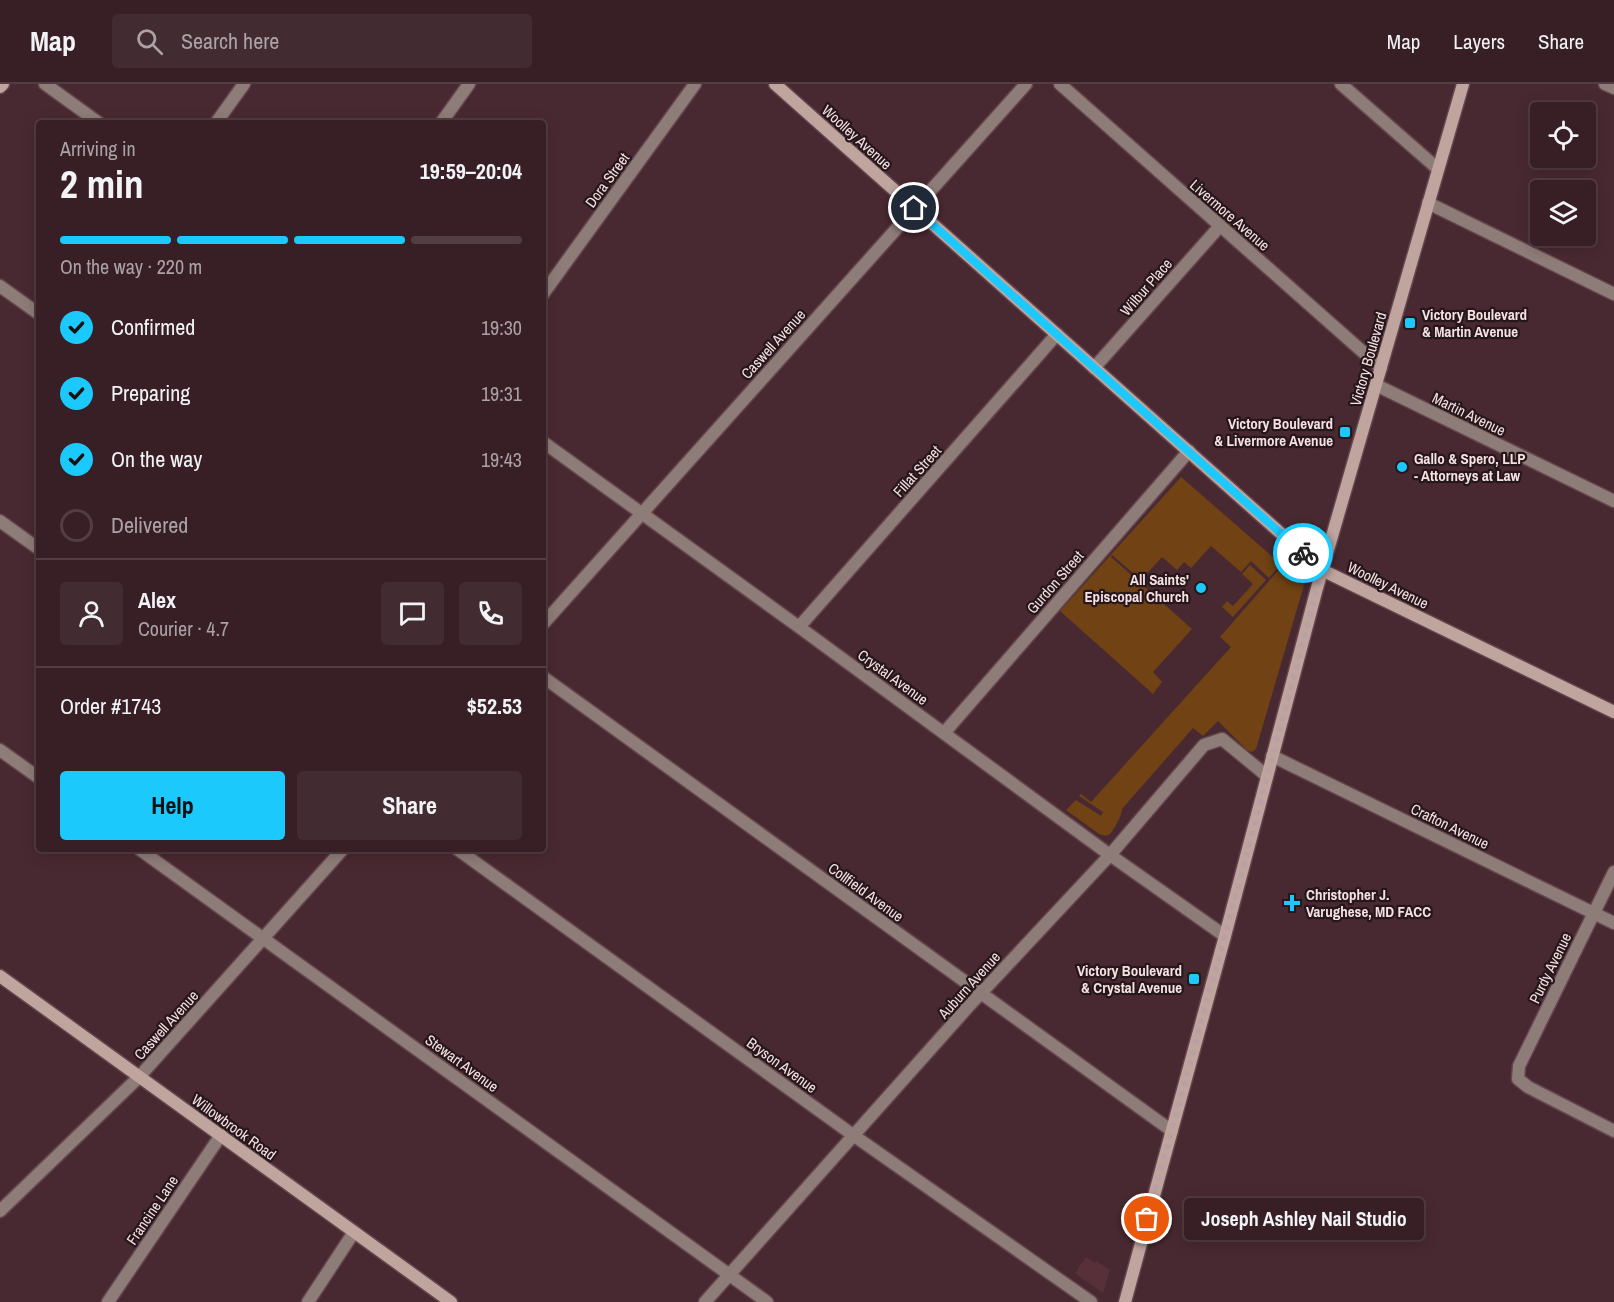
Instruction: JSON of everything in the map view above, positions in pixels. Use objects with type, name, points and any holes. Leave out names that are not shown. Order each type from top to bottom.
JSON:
[{"type":"street","points":[[0,87],[3,84]]},
{"type":"street","points":[[45,84],[95,120]]},
{"type":"street","points":[[218,120],[244,84]]},
{"type":"street","points":[[443,120],[469,84]]},
{"type":"street","name":"Dora Street","points":[[546,290],[695,84]]},
{"type":"street","name":"Woolley Avenue","points":[[775,84],[1322,570],[1614,712]]},
{"type":"street","name":"Caswell Avenue","points":[[546,621],[1026,84]]},
{"type":"street","name":"Livermore Avenue","points":[[1060,84],[1381,368]]},
{"type":"street","points":[[1341,84],[1438,169]]},
{"type":"street","name":"Victory Boulevard","points":[[1125,1302],[1322,570],[1462,84]]},
{"type":"street","points":[[1605,84],[1614,88]]},
{"type":"street","points":[[1428,203],[1614,294]]},
{"type":"street","name":"Wilbur Place","points":[[1094,368],[1220,226]]},
{"type":"street","points":[[0,286],[36,312]]},
{"type":"street","name":"Fillat Street","points":[[799,627],[1057,334]]},
{"type":"street","name":"Martin Avenue","points":[[1376,385],[1614,501]]},
{"type":"street","name":"Crystal Avenue","points":[[546,444],[1110,855],[1225,936]]},
{"type":"street","name":"Gurdon Street","points":[[944,733],[1189,451]]},
{"type":"street","points":[[0,521],[36,547]]},
{"type":"street","name":"Collfield Avenue","points":[[546,679],[1172,1131]]},
{"type":"street","name":"Auburn Avenue","points":[[705,1302],[980,994],[1110,855],[1204,745],[1222,739],[1267,776]]},
{"type":"street","points":[[0,750],[36,776]]},
{"type":"street","name":"Crafton Avenue","points":[[1272,756],[1614,923]]},
{"type":"street","name":"Stewart Avenue","points":[[142,852],[767,1302]]},
{"type":"street","name":"Caswell Avenue","points":[[0,1211],[140,1077],[340,852]]},
{"type":"street","name":"Bryson Avenue","points":[[461,852],[853,1135],[1091,1302]]},
{"type":"street","name":"Purdy Avenue","points":[[1614,872],[1519,1066],[1518,1074],[1518,1079],[1528,1087],[1614,1131]]},
{"type":"street","name":"Willowbrook Road","points":[[0,976],[451,1302]]},
{"type":"street","name":"Francine Lane","points":[[108,1302],[221,1135]]},
{"type":"street","points":[[308,1302],[354,1232]]},
{"type":"shaded area","points":[[1181,477],[1281,564],[1269,578],[1251,561],[1241,572],[1211,546],[1191,568],[1184,562],[1177,570],[1162,557],[1140,579],[1112,555],[1111,557],[1192,629],[1153,672],[1162,682],[1153,694],[1060,611]]},
{"type":"shaded area","points":[[1250,565],[1266,580],[1233,617],[1222,607],[1227,601],[1233,606],[1253,584],[1242,574]]},
{"type":"shaded area","points":[[1283,565],[1304,585],[1256,749],[1252,752],[1247,750],[1218,721],[1203,736],[1193,728],[1122,809],[1118,822],[1110,834],[1106,836],[1099,834],[1066,810],[1076,800],[1101,816],[1103,812],[1079,796],[1081,794],[1091,802],[1231,647],[1220,637]]},
{"type":"shaded area","points":[[1086,1257],[1110,1270],[1103,1293],[1075,1273]]},
{"type":"way so far","points":[[1147,1219],[1322,570],[1303,553]]},
{"type":"place","name":"Victory Boulevard & Martin Avenue","points":[[1410,323]]},
{"type":"place","name":"Victory Boulevard & Livermore Avenue","points":[[1345,432]]},
{"type":"place","name":"Gallo & Spero, LLP - Attorneys at Law","points":[[1402,467]]},
{"type":"place","name":"All Saints' Episcopal Church","points":[[1201,588]]},
{"type":"place","name":"Christopher J. Varughese, MD FACC","points":[[1292,903]]},
{"type":"place","name":"Victory Boulevard & Crystal Avenue","points":[[1194,979]]},
{"type":"place","name":"Joseph Ashley Nail Studio","points":[[1147,1219]]},
{"type":"route","points":[[914,208],[1303,553]]}]
